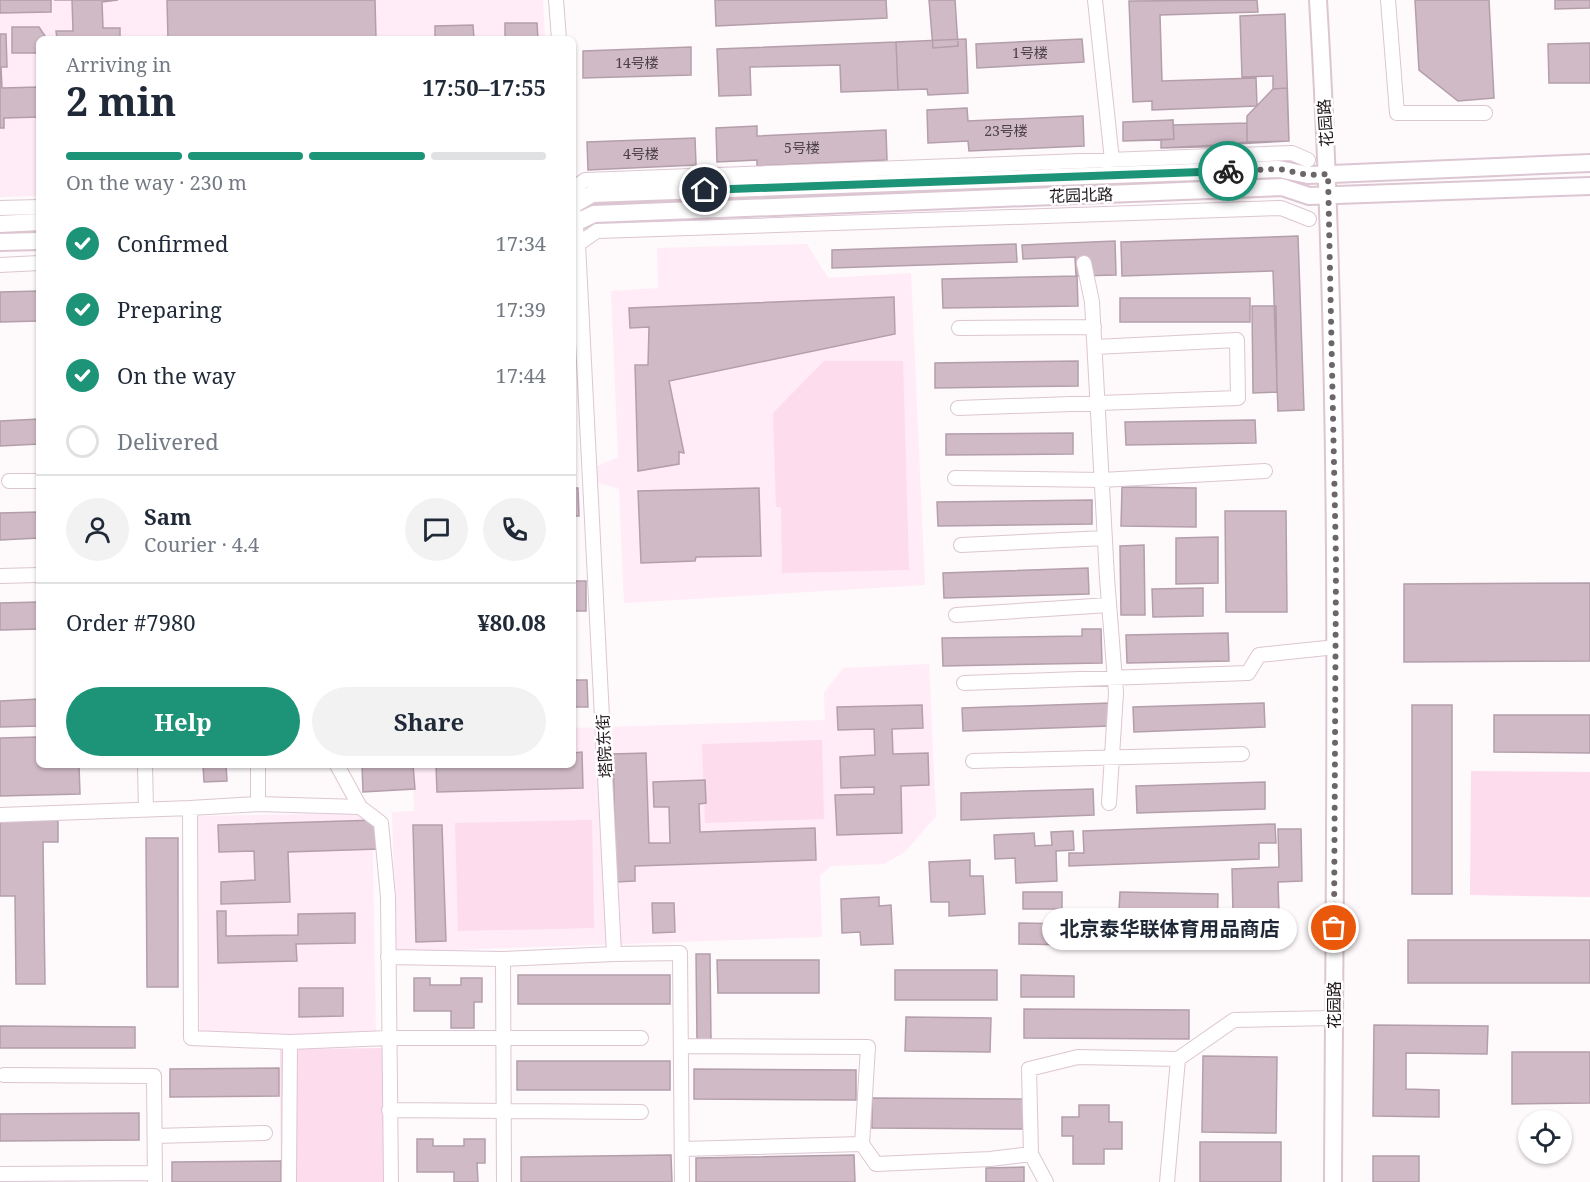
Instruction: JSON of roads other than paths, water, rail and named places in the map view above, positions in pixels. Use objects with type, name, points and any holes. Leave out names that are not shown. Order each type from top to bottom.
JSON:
[{"type":"street","points":[[556,0],[559,36]]},
{"type":"street","points":[[1095,0],[1110,167]]},
{"type":"street","name":"花园路","points":[[1318,0],[1328,174],[1336,647],[1333,1182]]},
{"type":"street","points":[[1388,0],[1397,113],[1485,113]]},
{"type":"street","points":[[576,187],[585,180],[1110,167],[1292,153],[1308,160]]},
{"type":"street","name":"花园北路","points":[[576,213],[592,194],[1110,167],[1279,169],[1308,175],[1590,163]]},
{"type":"street","name":"花园北路","points":[[576,215],[1282,187],[1309,196],[1328,196],[1590,186]]},
{"type":"street","points":[[0,208],[36,207]]},
{"type":"street","points":[[576,244],[597,231],[1049,215],[1281,208],[1309,219]]},
{"type":"street","points":[[0,224],[36,222]]},
{"type":"street","points":[[0,242],[36,241]]},
{"type":"street","name":"塔院东街","points":[[576,244],[579,367],[614,954]]},
{"type":"street","points":[[0,265],[36,263]]},
{"type":"street","points":[[1084,263],[1092,302],[1094,327],[1115,676],[1109,803]]},
{"type":"street","points":[[959,328],[1094,327]]},
{"type":"street","points":[[958,408],[1238,398],[1237,340],[1095,347]]},
{"type":"street","points":[[955,478],[1102,480],[1265,471]]},
{"type":"street","points":[[9,481],[36,481]]},
{"type":"street","points":[[961,545],[1105,538]]},
{"type":"street","points":[[0,576],[36,574]]},
{"type":"street","points":[[957,615],[1109,605]]},
{"type":"street","points":[[964,683],[1248,673],[1259,655],[1336,647]]},
{"type":"street","points":[[973,761],[1242,754]]},
{"type":"street","points":[[146,768],[147,810]]},
{"type":"street","points":[[258,768],[258,804]]},
{"type":"street","points":[[339,768],[360,807],[381,823],[388,897],[391,1182]]},
{"type":"street","points":[[0,815],[258,804],[360,807]]},
{"type":"street","points":[[190,808],[191,1038],[290,1042],[388,1038],[641,1038]]},
{"type":"street","points":[[388,957],[503,959],[680,953],[682,1182]]},
{"type":"street","points":[[503,959],[504,1182]]},
{"type":"street","points":[[1046,1182],[1031,1154],[1029,1069],[1078,1057],[1178,1059],[1234,1020],[1334,1018]]},
{"type":"street","points":[[289,1182],[290,1042]]},
{"type":"street","points":[[681,1046],[868,1047],[861,1144],[876,1164],[990,1159],[1031,1154]]},
{"type":"street","points":[[1167,1182],[1178,1059]]},
{"type":"street","points":[[1,1174],[155,1178],[154,1076],[4,1075]]},
{"type":"street","points":[[389,1110],[641,1112]]},
{"type":"street","points":[[155,1136],[265,1133]]},
{"type":"street","points":[[682,1149],[861,1144]]},
{"type":"place","name":"北京泰华联体育用品商店","points":[[1334,928]]}]
